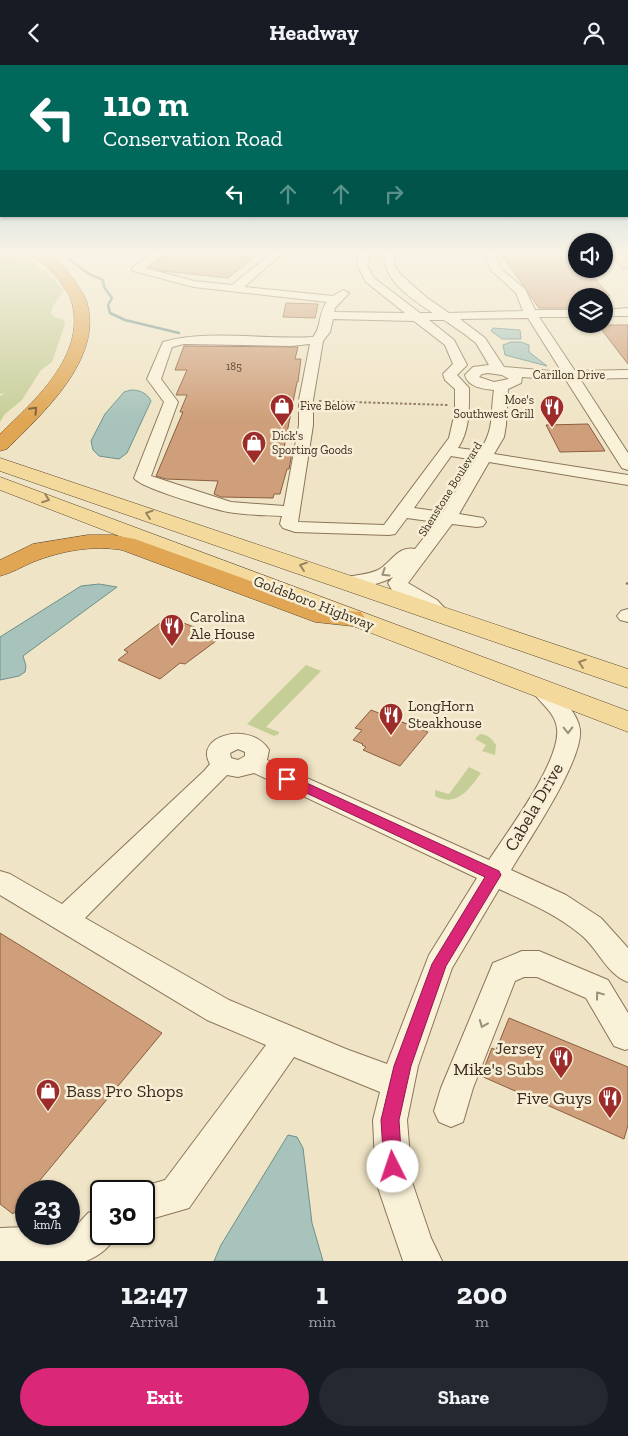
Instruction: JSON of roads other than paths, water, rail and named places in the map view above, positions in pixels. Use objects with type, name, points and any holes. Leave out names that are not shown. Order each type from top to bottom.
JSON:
[{"type":"highway","points":[[0,445],[47,396],[71,363],[84,326],[81,309]]},
{"type":"highway","points":[[0,569],[62,538],[114,525]]},
{"type":"highway","points":[[25,557],[82,541],[113,541],[127,544],[324,617],[352,618]]},
{"type":"main road","name":"Goldsboro Highway","points":[[4,472],[114,525],[543,691],[628,721]]},
{"type":"main road","name":"Goldsboro Highway","points":[[4,472],[349,582],[442,616],[628,679]]},
{"type":"main road","points":[[114,525],[158,533],[628,702]]},
{"type":"street","points":[[329,309],[324,332],[317,340],[306,400],[306,425],[289,523],[295,527],[389,530],[448,451],[459,433],[462,388],[450,377],[450,374],[460,365],[450,343],[406,309]]},
{"type":"street","name":"Shenstone Boulevard","points":[[431,309],[477,337],[491,361],[506,377],[500,391],[500,425],[496,437],[479,455],[398,583],[400,588],[430,604],[442,616]]},
{"type":"street","name":"Shenstone Boulevard","points":[[432,309],[472,341],[482,362],[483,377],[489,395],[486,427],[479,455]]},
{"type":"street","points":[[528,309],[628,465]]},
{"type":"street","points":[[613,313],[628,312]]},
{"type":"street","points":[[328,315],[416,317],[568,313]]},
{"type":"street","points":[[291,511],[229,507],[155,484],[142,478],[170,402],[154,379],[167,345],[183,340],[291,342],[317,340]]},
{"type":"street","name":"Carillon Drive","points":[[573,379],[628,374]]},
{"type":"street","name":"Carillon Drive","points":[[483,377],[628,381]]},
{"type":"street","points":[[448,451],[628,480]]},
{"type":"street","points":[[402,513],[442,516],[477,522]]},
{"type":"street","name":"Shenstone Boulevard","points":[[349,582],[380,577],[396,566],[442,516]]},
{"type":"street","name":"Cabela Drive","points":[[423,1261],[415,1246],[394,1182],[390,1120],[402,1066],[439,964],[557,772],[568,744],[570,725],[563,713],[543,691]]},
{"type":"street","points":[[64,919],[213,777],[222,765],[234,769],[253,763],[556,903],[591,926],[628,969]]},
{"type":"street","points":[[0,882],[218,1011],[398,1083]]},
{"type":"street","points":[[451,1111],[457,1088],[503,972],[522,964],[539,963],[597,989],[625,1036]]},
{"type":"street","points":[[155,1200],[176,1195],[288,1040]]},
{"type":"street","points":[[0,1247],[85,1243],[90,1238]]},
{"type":"water","points":[[493,328],[520,330],[521,339],[502,339],[491,331]]},
{"type":"water","points":[[511,342],[521,342],[529,345],[529,352],[547,366],[505,355],[503,345]]},
{"type":"water","points":[[131,390],[143,393],[151,401],[127,453],[119,459],[99,456],[93,450],[91,441],[105,414],[124,392]]},
{"type":"water","points":[[99,584],[117,587],[23,656],[26,666],[25,672],[19,676],[0,680],[0,637],[81,586]]},
{"type":"water","points":[[288,1135],[297,1137],[303,1148],[312,1223],[323,1261],[214,1261],[221,1245]]},
{"type":"waterway","points":[[109,309],[110,313],[125,320],[179,333]]},
{"type":"place","name":"Five Below","points":[[282,427]]},
{"type":"place","name":"Moe's Southwest Grill","points":[[552,428]]},
{"type":"place","name":"Dick's Sporting Goods","points":[[254,464]]},
{"type":"place","name":"Carolina Ale House","points":[[172,647]]},
{"type":"place","name":"LongHorn Steakhouse","points":[[391,736]]},
{"type":"place","name":"Jersey Mike's Subs","points":[[561,1079]]},
{"type":"place","name":"Bass Pro Shops","points":[[48,1112]]},
{"type":"place","name":"Five Guys","points":[[610,1119]]}]
